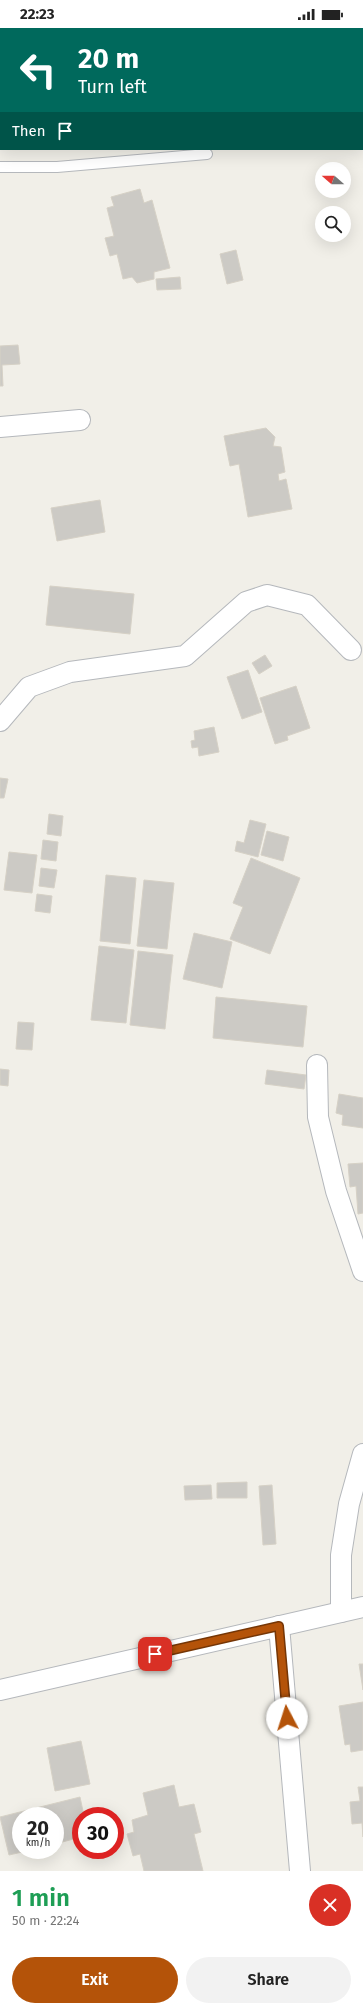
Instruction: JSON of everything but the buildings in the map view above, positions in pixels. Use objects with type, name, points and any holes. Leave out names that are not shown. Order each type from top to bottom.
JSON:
[{"type":"street","points":[[0,427],[80,420]]},
{"type":"street","points":[[0,721],[29,687],[70,672],[185,656],[246,602],[267,595],[307,605],[351,650]]},
{"type":"street","points":[[317,1065],[318,1117],[336,1191],[363,1271]]},
{"type":"street","points":[[341,1612],[341,1555],[348,1504],[363,1454]]},
{"type":"street","points":[[0,1690],[363,1606]]},
{"type":"street","points":[[279,1626],[300,1871]]},
{"type":"lane","points":[[0,167],[57,167],[207,154]]},
{"type":"route","points":[[155,1654],[279,1626],[287,1718]]}]
